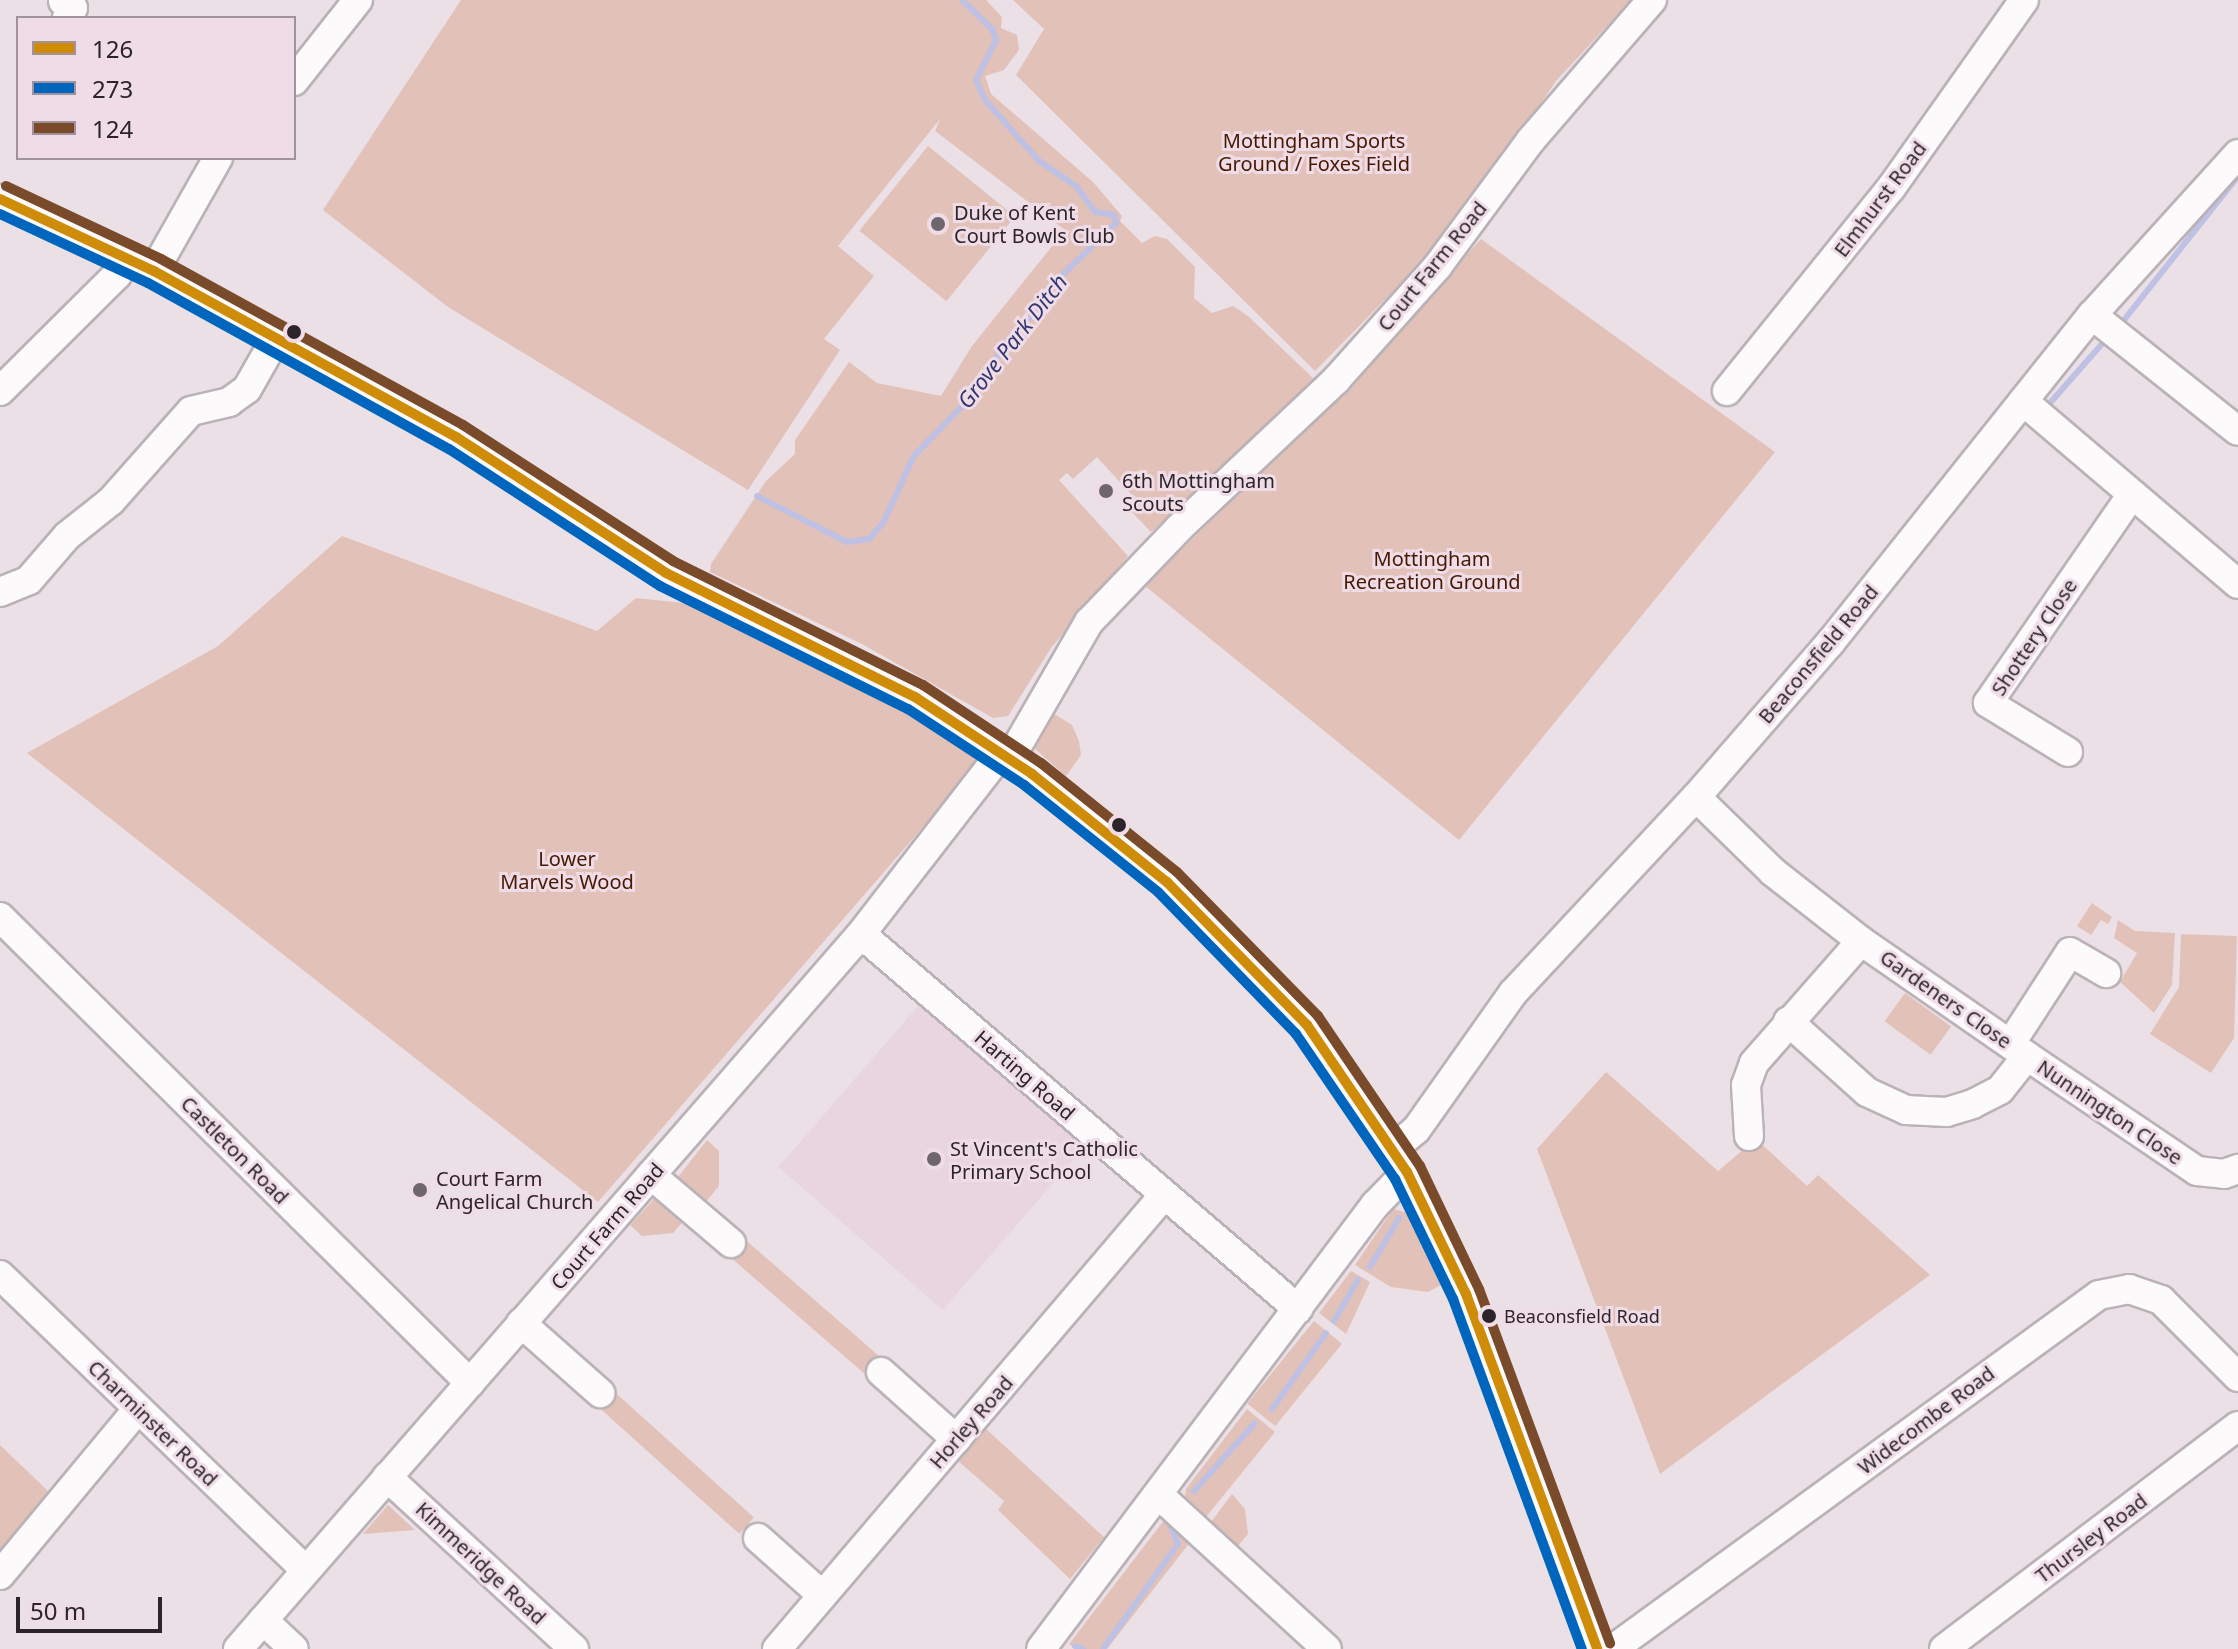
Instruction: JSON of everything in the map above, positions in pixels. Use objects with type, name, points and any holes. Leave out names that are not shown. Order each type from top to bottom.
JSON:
[{"type":"street","name":"Court Farm Road","points":[[238,1649],[861,934],[992,765],[1015,750],[1089,622],[1179,528],[1336,380],[1437,267],[1531,140],[1652,0]]},
{"type":"street","name":"Elmhurst Road","points":[[1727,391],[1891,188],[2024,0]]},
{"type":"street","points":[[296,78],[353,2]]},
{"type":"street","name":"Beaconsfield Road","points":[[1041,1649],[1160,1496],[1375,1205],[1416,1130],[1491,1022],[1550,949],[1696,797],[1830,643],[2092,315],[2238,154]]},
{"type":"street","points":[[154,271],[217,160]]},
{"type":"street","points":[[0,199],[154,271],[456,437],[666,573],[859,666],[1005,756],[1121,843],[1228,940],[1328,1052],[1400,1161],[1466,1294],[1597,1649]]},
{"type":"street","points":[[0,391],[117,275],[126,259]]},
{"type":"street","points":[[2092,315],[2238,431]]},
{"type":"street","points":[[0,592],[29,580],[67,536],[111,501],[191,411],[229,402],[247,389],[276,338]]},
{"type":"street","points":[[2023,401],[2238,584]]},
{"type":"street","name":"Shottery Close","points":[[2068,752],[1988,703],[2132,494]]},
{"type":"street","name":"Gardeners Close","points":[[1696,797],[1773,872],[1861,941],[2019,1049],[2000,1090],[1973,1104],[1947,1112],[1906,1110],[1867,1092],[1788,1021]]},
{"type":"street","name":"Castleton Road","points":[[0,917],[470,1383]]},
{"type":"street","name":"Harting Road","points":[[861,934],[1298,1309]]},
{"type":"street","name":"Gardeners Close","points":[[1738,1119],[1754,1063],[1861,941]]},
{"type":"street","points":[[2019,1049],[2070,952],[2106,973]]},
{"type":"street","name":"Nunnington Close","points":[[2019,1049],[2197,1171],[2224,1174],[2238,1169]]},
{"type":"street","points":[[651,1175],[731,1243]]},
{"type":"street","name":"Horley Road","points":[[777,1649],[1164,1195]]},
{"type":"street","name":"Charminster Road","points":[[0,1275],[306,1570]]},
{"type":"street","name":"Widecombe Road","points":[[1613,1649],[2099,1295],[2129,1289],[2161,1300],[2238,1377]]},
{"type":"street","points":[[521,1323],[600,1393]]},
{"type":"street","points":[[881,1372],[956,1439]]},
{"type":"street","points":[[0,1575],[138,1409]]},
{"type":"street","name":"Thursley Road","points":[[1944,1649],[2238,1426]]},
{"type":"street","name":"Kimmeridge Road","points":[[387,1477],[574,1649]]},
{"type":"street","points":[[1160,1496],[1327,1649]]},
{"type":"street","points":[[758,1538],[822,1595]]},
{"type":"street","points":[[263,1620],[294,1649]]},
{"type":"shaded area","name":"St Vincent's Catholic Primary School","points":[[920,1004],[1085,1147],[943,1310],[778,1167]]},
{"type":"green space","points":[[461,0],[986,0],[1002,17],[1001,28],[1017,35],[1019,50],[1004,70],[985,76],[991,94],[1093,182],[1122,216],[1120,221],[1142,243],[1155,236],[1167,239],[1195,267],[1194,298],[1212,313],[1233,306],[1248,316],[1314,379],[1309,392],[1151,532],[1131,511],[1139,503],[1097,457],[1073,479],[1067,473],[1059,480],[1128,556],[1051,648],[1008,716],[993,718],[862,644],[710,572],[711,564],[766,481],[795,454],[795,440],[849,362],[877,383],[941,396],[972,346],[1065,230],[935,131],[940,119],[838,246],[874,276],[824,339],[840,350],[748,490],[448,307],[323,210]]},
{"type":"green space","name":"Mottingham Sports Ground / Foxes Field","points":[[1013,0],[1631,0],[1556,81],[1456,227],[1315,371],[1016,75],[1044,29]]},
{"type":"green space","name":"Duke of Kent Court Bowls Club","points":[[928,146],[1015,216],[946,301],[859,231]]},
{"type":"green space","name":"Mottingham Recreation Ground","points":[[1481,239],[1775,452],[1459,840],[1145,586],[1346,387]]},
{"type":"green space","name":"Lower Marvels Wood","points":[[342,536],[597,631],[636,598],[684,603],[707,598],[837,661],[975,747],[981,760],[598,1202],[27,753],[218,646]]},
{"type":"green space","points":[[1053,713],[1072,725],[1079,741],[1081,755],[1066,776],[1035,749]]},
{"type":"green space","points":[[2092,903],[2112,917],[2108,924],[2101,920],[2091,935],[2077,926]]},
{"type":"green space","points":[[2118,920],[2135,931],[2175,933],[2172,985],[2154,1013],[2120,982],[2137,953],[2114,938]]},
{"type":"green space","points":[[2181,934],[2237,936],[2234,1038],[2211,1073],[2150,1034],[2179,987]]},
{"type":"green space","points":[[1905,993],[1951,1027],[1931,1055],[1884,1021]]},
{"type":"green space","points":[[1606,1072],[1718,1171],[1756,1139],[1807,1186],[1818,1175],[1930,1275],[1660,1474],[1537,1149]]},
{"type":"green space","points":[[707,1140],[719,1151],[719,1186],[704,1204],[678,1177]]},
{"type":"green space","points":[[657,1196],[686,1218],[673,1233],[642,1236],[630,1225]]},
{"type":"green space","points":[[1393,1209],[1408,1213],[1441,1285],[1428,1292],[1391,1287],[1355,1265]]},
{"type":"green space","points":[[741,1236],[886,1362],[871,1379],[726,1253]]},
{"type":"green space","points":[[1351,1271],[1370,1282],[1346,1334],[1319,1313]]},
{"type":"green space","points":[[1314,1321],[1342,1344],[1275,1426],[1247,1403]]},
{"type":"green space","points":[[609,1387],[754,1517],[739,1534],[594,1403]]},
{"type":"green space","points":[[1247,1409],[1275,1432],[1206,1517],[1185,1496],[1186,1489]]},
{"type":"green space","points":[[985,1428],[1104,1537],[1070,1579],[998,1510],[1004,1501],[957,1460]]},
{"type":"green space","points":[[0,1445],[48,1491],[0,1553]]},
{"type":"green space","points":[[1232,1494],[1245,1509],[1248,1534],[1238,1546],[1211,1522]]},
{"type":"green space","points":[[388,1505],[415,1530],[363,1534]]},
{"type":"green space","points":[[1165,1519],[1191,1541],[1107,1649],[1076,1649],[1069,1644]]},
{"type":"waterway","name":"Grove Park Ditch","points":[[757,496],[847,542],[869,539],[883,523],[914,456],[970,398],[1012,334],[1043,305],[1051,286],[1116,223],[1114,215],[1095,212],[1076,186],[1039,161],[985,100],[976,80],[996,40],[993,30],[962,0]]},
{"type":"waterway","points":[[2124,320],[2238,176]]},
{"type":"waterway","points":[[2050,403],[2101,345]]},
{"type":"waterway","points":[[1370,1267],[1399,1218]]},
{"type":"waterway","points":[[1334,1321],[1358,1280]]},
{"type":"waterway","points":[[1272,1409],[1326,1333]]},
{"type":"waterway","points":[[1194,1491],[1255,1423]]},
{"type":"waterway","points":[[1103,1649],[1178,1544],[1169,1523]]},
{"type":"waterway","points":[[1075,1646],[1083,1649]]},
{"type":"transit line","name":"124","points":[[6,186],[161,259],[463,425],[673,561],[923,685],[1041,763],[1177,872],[1318,1016],[1420,1166],[1479,1289],[1610,1644]]},
{"type":"transit line","name":"126","points":[[0,199],[154,271],[456,437],[666,573],[915,697],[1032,774],[1167,882],[1307,1025],[1407,1172],[1466,1294],[1597,1649]]},
{"type":"transit line","name":"273","points":[[0,214],[148,283],[449,449],[660,586],[908,709],[1024,785],[1158,892],[1296,1034],[1395,1179],[1453,1299],[1582,1649]]},
{"type":"place","name":"Duke of Kent Court Bowls Club","points":[[938,224]]},
{"type":"place","name":"6th Mottingham Scouts","points":[[1106,491]]},
{"type":"place","name":"St Vincent's Catholic Primary School","points":[[934,1159]]},
{"type":"place","name":"Court Farm Angelical Church","points":[[420,1190]]},
{"type":"place","name":"Beaconsfield Road","points":[[1489,1316]]}]
